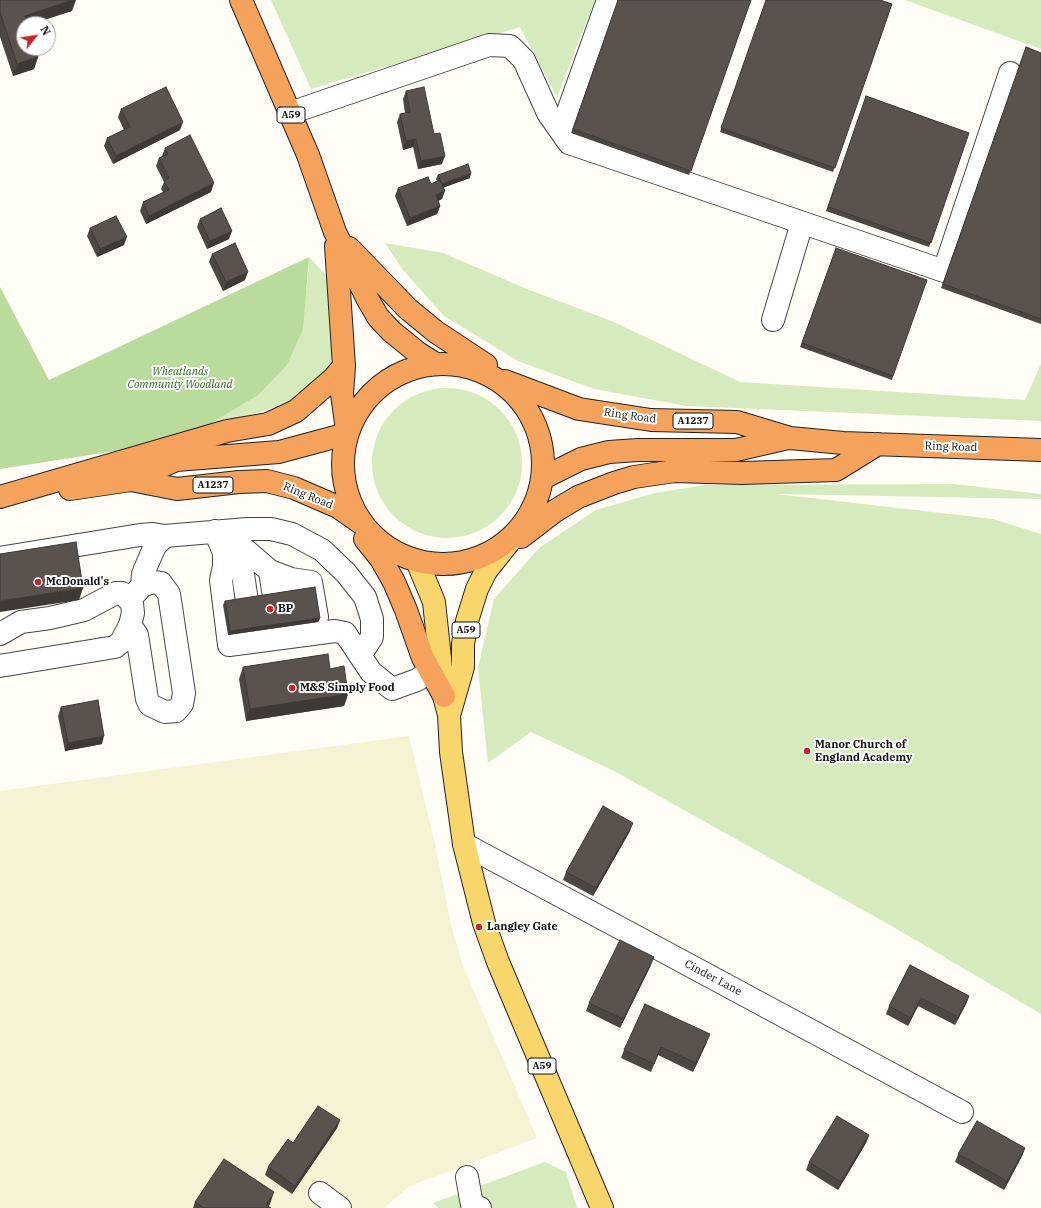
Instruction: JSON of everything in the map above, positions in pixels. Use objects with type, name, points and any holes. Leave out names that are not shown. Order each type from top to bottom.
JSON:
[{"type":"highway","name":"A59","points":[[241,0],[308,155],[335,232],[366,298],[378,317],[391,331],[418,353],[434,363]]},
{"type":"highway","name":"A59","points":[[335,232],[344,366],[342,394],[346,432]]},
{"type":"highway","points":[[335,232],[408,309],[463,351],[524,388]]},
{"type":"highway","points":[[446,706],[435,668],[423,658],[406,610],[394,582],[354,519],[342,472],[346,432],[366,398],[380,385],[397,374],[415,367],[434,363],[458,364],[480,370],[497,378],[515,394],[526,408],[535,424],[543,453],[543,478],[537,500],[530,513],[507,544]]},
{"type":"highway","points":[[0,498],[227,431],[268,424],[296,411],[329,383],[344,366]]},
{"type":"highway","name":"Ring Road","points":[[497,378],[579,409],[652,420],[737,422],[790,438],[878,444],[1041,450]]},
{"type":"highway","name":"Ring Road","points":[[0,498],[131,480],[176,460],[279,452],[346,432]]},
{"type":"highway","name":"Ring Road","points":[[543,478],[581,459],[609,452],[638,450],[736,450],[790,438]]},
{"type":"highway","points":[[354,519],[377,540],[396,553],[417,561],[457,564],[477,559],[507,544],[578,497],[634,477],[675,471],[742,473],[836,470],[878,444]]},
{"type":"highway","name":"Ring Road","points":[[131,480],[177,489],[239,482],[267,481],[294,488],[338,508],[354,519]]},
{"type":"main road","name":"A59","points":[[507,544],[486,571],[477,588],[467,621],[463,644],[463,667],[446,706],[464,844],[484,923],[498,962],[602,1208]]},
{"type":"main road","name":"A59","points":[[417,561],[434,602],[438,627],[435,668]]},
{"type":"lane","points":[[560,131],[608,0]]},
{"type":"lane","points":[[290,113],[489,45],[510,46],[524,60],[548,113],[568,143],[944,271],[1010,73]]},
{"type":"lane","points":[[773,320],[802,223]]},
{"type":"lane","points":[[0,558],[153,534],[165,536],[216,531],[270,529],[292,534],[322,550],[346,573],[365,597],[372,619],[372,637],[361,654]]},
{"type":"lane","points":[[216,531],[224,553],[224,566],[221,580],[229,645],[335,631],[345,633],[361,654],[371,672],[392,689],[403,687],[435,668]]},
{"type":"lane","points":[[216,531],[234,540],[270,571],[292,579],[300,635]]},
{"type":"lane","points":[[0,666],[115,647],[122,642],[130,625],[133,613],[132,603],[151,554],[165,536]]},
{"type":"lane","points":[[112,540],[130,544],[151,554],[164,566],[184,694],[182,704],[176,711],[165,712],[150,705],[147,699],[137,635],[130,625]]},
{"type":"lane","points":[[270,571],[300,635]]},
{"type":"lane","points":[[0,634],[21,622],[50,618],[84,610],[116,593],[136,593],[153,582],[160,583],[169,594]]},
{"type":"lane","name":"Cinder Lane","points":[[464,844],[962,1112]]},
{"type":"lane","points":[[466,1178],[472,1205],[480,1208]]},
{"type":"lane","points":[[320,1193],[340,1208]]},
{"type":"shaded area","points":[[409,736],[436,848],[451,925],[463,966],[537,1138],[410,1186],[384,1208],[0,1208],[0,791]]},
{"type":"green space","points":[[271,0],[595,0],[557,97],[520,27],[311,89]]},
{"type":"green space","points":[[905,0],[1041,0],[1041,49]]},
{"type":"green space","points":[[385,243],[443,253],[527,289],[614,322],[740,382],[1025,400],[1041,364],[1041,421],[687,406],[594,389],[518,361],[444,316],[403,270]]},
{"type":"green space","points":[[309,257],[327,276],[335,328],[331,367],[307,393],[264,411],[205,427],[257,396],[307,288]]},
{"type":"green space","name":"Wheatlands Community Woodland","points":[[309,257],[303,329],[287,365],[257,396],[205,427],[160,444],[0,469],[0,287],[49,380]]},
{"type":"green space","points":[[447,388],[476,394],[500,410],[516,434],[522,463],[516,492],[500,516],[476,532],[447,538],[418,532],[394,516],[378,492],[372,463],[378,434],[394,410],[418,394]]},
{"type":"green space","name":"Manor Church of England Academy","points":[[954,484],[1041,494],[1041,499],[777,494],[993,519],[1041,534],[1041,1014],[890,925],[614,771],[531,732],[488,763],[478,668],[494,599],[539,548],[596,510],[655,493],[706,485]]},
{"type":"green space","points":[[545,1162],[566,1172],[577,1208],[438,1208],[433,1203]]},
{"type":"building","points":[[0,0],[72,0],[25,16],[16,16],[16,56],[38,57],[17,64],[0,12]]},
{"type":"building","points":[[618,0],[751,0],[691,171],[573,129]]},
{"type":"building","points":[[766,0],[880,0],[892,4],[835,168],[721,128]]},
{"type":"building","points":[[1026,47],[1041,53],[1041,319],[943,284]]},
{"type":"building","points":[[166,87],[183,122],[116,156],[107,138],[130,127],[121,109]]},
{"type":"building","points":[[424,87],[434,134],[440,133],[445,156],[421,161],[416,139],[406,141],[400,114],[410,112],[406,91]]},
{"type":"building","points":[[866,96],[969,133],[931,243],[828,207]]},
{"type":"building","points":[[190,135],[214,183],[149,216],[143,202],[169,190],[164,181],[169,178],[159,158],[168,154],[165,148]]},
{"type":"building","points":[[468,164],[471,173],[442,184],[438,175]]},
{"type":"building","points":[[428,177],[431,184],[440,180],[445,191],[436,195],[440,206],[410,218],[398,188]]},
{"type":"building","points":[[221,208],[232,231],[210,241],[200,219]]},
{"type":"building","points":[[116,216],[127,237],[100,249],[90,228]]},
{"type":"building","points":[[235,243],[248,272],[226,282],[212,254]]},
{"type":"building","points":[[836,248],[927,280],[893,376],[802,343]]},
{"type":"building","name":"McDonald's","points":[[76,542],[83,588],[0,601],[0,554]]},
{"type":"building","points":[[315,587],[320,618],[230,631],[225,601]]},
{"type":"building","points":[[328,654],[330,669],[344,666],[348,694],[250,709],[243,667]]},
{"type":"building","points":[[98,700],[104,736],[68,743],[61,707]]},
{"type":"building","points":[[603,806],[633,823],[596,888],[566,872]]},
{"type":"building","points":[[620,940],[654,957],[623,1019],[589,1003]]},
{"type":"building","points":[[910,965],[969,996],[958,1017],[921,998],[911,1018],[889,1006]]},
{"type":"building","points":[[645,1004],[710,1034],[696,1063],[661,1047],[654,1064],[624,1050]]},
{"type":"building","points":[[318,1106],[340,1120],[295,1186],[268,1167],[288,1139],[293,1143]]},
{"type":"building","points":[[837,1116],[869,1135],[841,1182],[809,1162]]},
{"type":"building","points":[[977,1121],[1025,1148],[1007,1181],[958,1154]]},
{"type":"building","points":[[224,1159],[274,1192],[266,1205],[271,1208],[204,1208],[195,1202]]},
{"type":"place","name":"McDonald's","points":[[38,582]]},
{"type":"place","name":"BP","points":[[270,609]]},
{"type":"place","name":"M&S Simply Food","points":[[292,688]]},
{"type":"place","name":"Manor Church of England Academy","points":[[807,751]]},
{"type":"place","name":"Langley Gate","points":[[479,927]]}]
